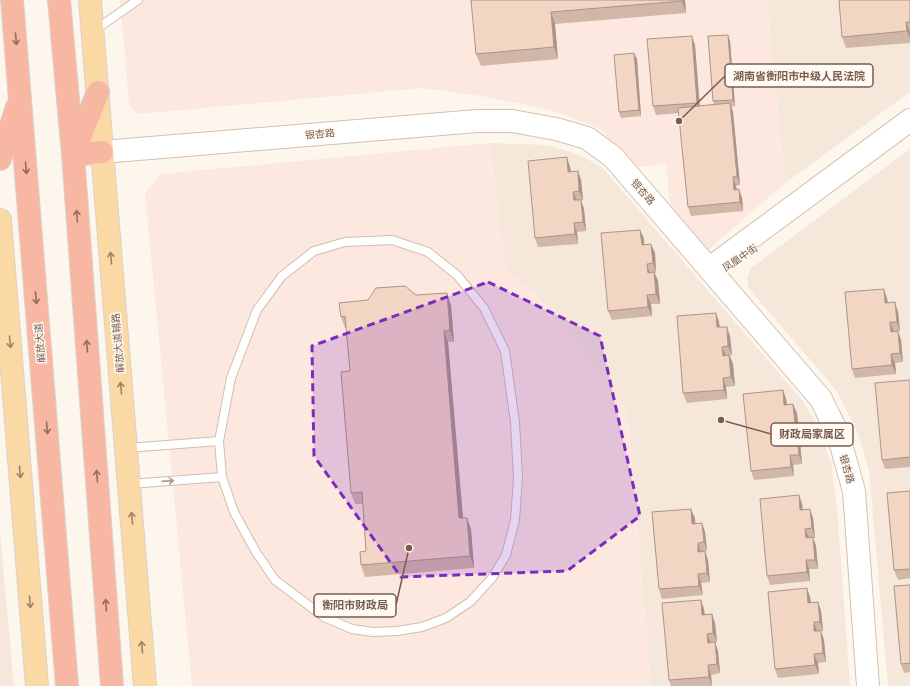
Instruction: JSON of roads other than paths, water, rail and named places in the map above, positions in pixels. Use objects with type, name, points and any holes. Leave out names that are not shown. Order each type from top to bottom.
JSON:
[{"type":"highway","name":"解放大道","points":[[12,0],[67,686]]},
{"type":"highway","points":[[59,0],[113,684]]},
{"type":"highway","points":[[72,154],[98,92]]},
{"type":"highway","points":[[0,159],[20,98]]},
{"type":"highway","points":[[72,154],[102,152]]},
{"type":"main road","name":"解放大道辅路","points":[[90,0],[145,686]]},
{"type":"main road","points":[[0,220],[37,686]]},
{"type":"street","name":"凤凰中街","points":[[712,273],[718,262],[910,120]]},
{"type":"street","name":"银杏路","points":[[102,152],[477,121],[512,121],[556,128],[587,138],[613,157],[821,400],[838,434],[854,491],[868,686]]},
{"type":"street","name":"凤凰中街","points":[[712,273],[724,271],[910,134]]},
{"type":"lane","points":[[93,31],[138,0]]},
{"type":"lane","points":[[392,240],[428,252],[457,275],[484,308],[505,351],[515,422],[518,471],[515,520],[506,554],[492,578],[470,602],[446,618],[422,627],[397,631],[373,632],[352,628],[324,617],[275,580],[256,552],[234,512],[222,477],[219,441],[230,378],[257,310],[282,276],[314,251],[345,242],[392,240]]},
{"type":"lane","points":[[126,448],[219,441]]},
{"type":"lane","points":[[129,484],[222,477]]},
{"type":"place","name":"湖南省衡阳市中级人民法院","points":[[679,121]]},
{"type":"place","name":"财政局家属区","points":[[721,420]]},
{"type":"place","name":"衡阳市财政局","points":[[409,548]]}]
